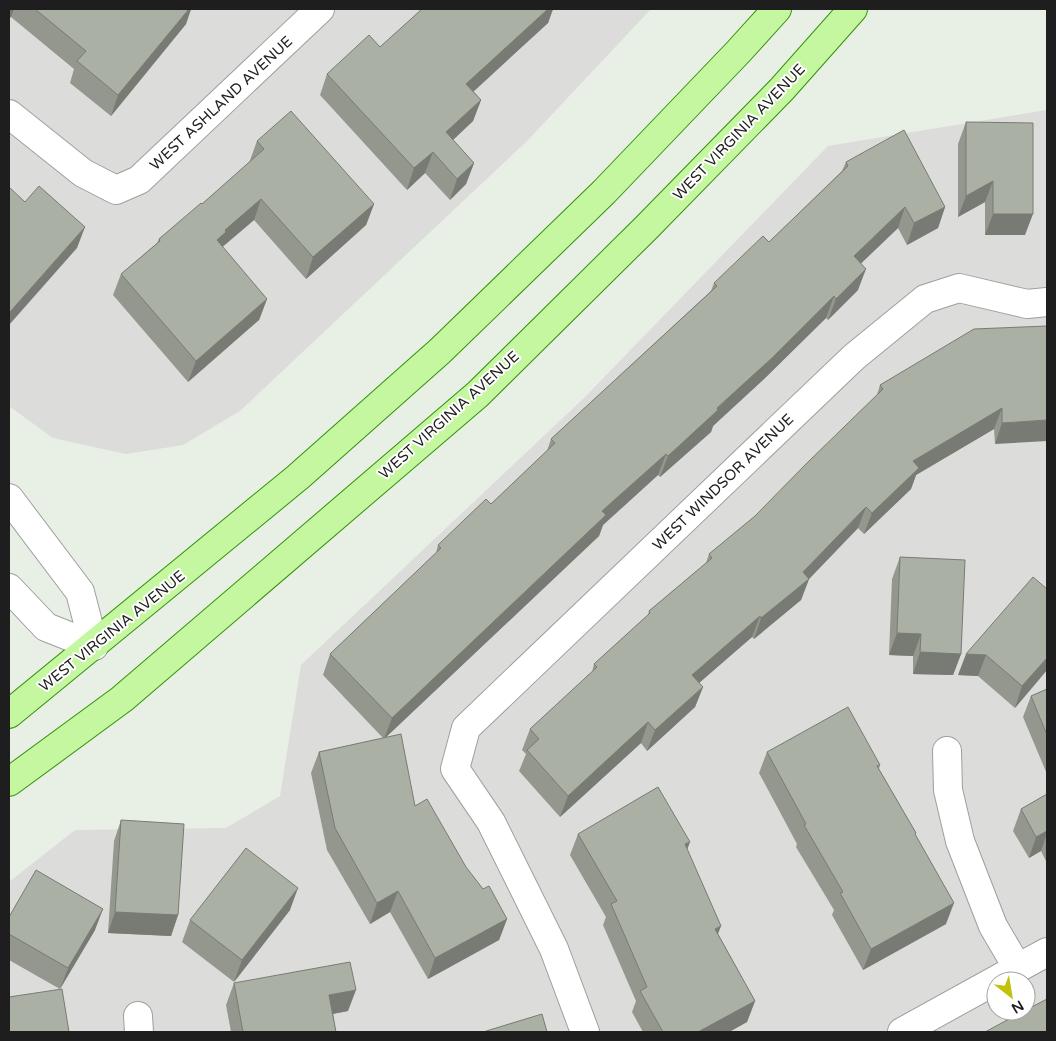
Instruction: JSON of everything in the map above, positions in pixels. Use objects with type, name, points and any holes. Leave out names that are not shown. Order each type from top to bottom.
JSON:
[{"type":"main road","name":"WEST VIRGINIA AVENUE","points":[[9,714],[298,477],[440,351],[604,192],[777,9]]},
{"type":"main road","name":"WEST VIRGINIA AVENUE","points":[[9,782],[122,700],[478,394],[639,235],[768,103],[853,9]]},
{"type":"street","name":"WEST ASHLAND AVENUE","points":[[9,114],[83,173],[116,190],[139,180],[320,9]]},
{"type":"street","name":"WEST WINDSOR AVENUE","points":[[585,1032],[554,949],[508,856],[491,822],[454,769],[466,728],[854,357],[925,299],[959,288],[1027,304],[1047,302]]},
{"type":"street","points":[[9,498],[80,592],[94,646]]},
{"type":"street","points":[[9,588],[46,627],[94,646]]},
{"type":"street","points":[[947,751],[948,790],[960,841],[993,926],[1017,967]]},
{"type":"street","points":[[902,1032],[1047,952]]},
{"type":"shaded area","points":[[9,9],[651,9],[527,141],[240,411],[183,445],[126,454],[53,438],[9,406]]},
{"type":"shaded area","points":[[1047,110],[1047,1032],[9,1032],[9,882],[75,830],[226,828],[280,796],[301,665],[585,397],[828,146]]},
{"type":"building","points":[[35,9],[189,9],[118,95],[77,61],[86,51]]},
{"type":"building","points":[[422,9],[548,9],[466,84],[481,100],[446,132],[474,163],[457,179],[433,152],[414,168],[327,74],[369,35],[380,47]]},
{"type":"building","points":[[291,111],[374,204],[313,257],[261,199],[225,230],[226,232],[217,240],[267,299],[196,361],[121,274],[264,149],[257,141]]},
{"type":"building","points":[[966,122],[1033,123],[1033,214],[993,214],[993,181],[966,196]]},
{"type":"building","points":[[904,130],[945,207],[914,223],[905,207],[854,256],[866,269],[836,299],[834,296],[772,358],[717,408],[718,410],[668,456],[666,454],[602,511],[606,515],[392,718],[330,654],[441,548],[438,545],[486,499],[491,504],[555,443],[551,439],[717,286],[714,283],[763,236],[769,242],[848,166],[846,162]]},
{"type":"building","points":[[39,186],[85,227],[9,313],[9,187],[25,202]]},
{"type":"building","points":[[1047,326],[1047,420],[1002,423],[1002,408],[913,461],[919,468],[872,513],[866,507],[803,572],[809,579],[761,618],[760,616],[692,675],[703,687],[655,730],[648,722],[568,796],[527,750],[539,739],[530,729],[597,667],[594,664],[650,613],[649,611],[712,558],[709,554],[755,516],[883,389],[880,385],[974,329]]},
{"type":"building","points":[[900,557],[965,560],[961,654],[920,652],[921,634],[897,633]]},
{"type":"building","points":[[1033,577],[1047,589],[1047,658],[1022,686],[986,655],[966,654]]},
{"type":"building","points":[[1047,689],[1047,735],[1031,696]]},
{"type":"building","points":[[848,707],[880,765],[877,766],[954,903],[871,949],[840,893],[843,892],[804,825],[806,824],[767,752]]},
{"type":"building","points":[[401,734],[415,806],[427,799],[466,867],[483,889],[489,886],[507,919],[435,958],[398,891],[377,903],[335,828],[319,752]]},
{"type":"building","points":[[658,787],[690,842],[685,844],[721,926],[715,929],[755,1001],[698,1032],[663,1032],[640,991],[647,987],[611,904],[617,901],[578,834]]},
{"type":"building","points":[[1047,794],[1047,831],[1036,837],[1021,809]]},
{"type":"building","points":[[121,820],[184,824],[178,915],[115,912]]},
{"type":"building","points":[[246,848],[298,888],[242,960],[190,920]]},
{"type":"building","points":[[36,870],[103,909],[68,968],[9,934],[9,917]]},
{"type":"building","points":[[350,962],[356,990],[329,995],[336,1032],[243,1032],[234,983]]},
{"type":"building","points":[[62,989],[69,1032],[9,1032],[9,997]]},
{"type":"building","points":[[1047,999],[1047,1032],[985,1032],[1005,1021],[1036,1021],[1036,1005]]},
{"type":"building","points":[[542,1014],[547,1032],[483,1032]]}]
